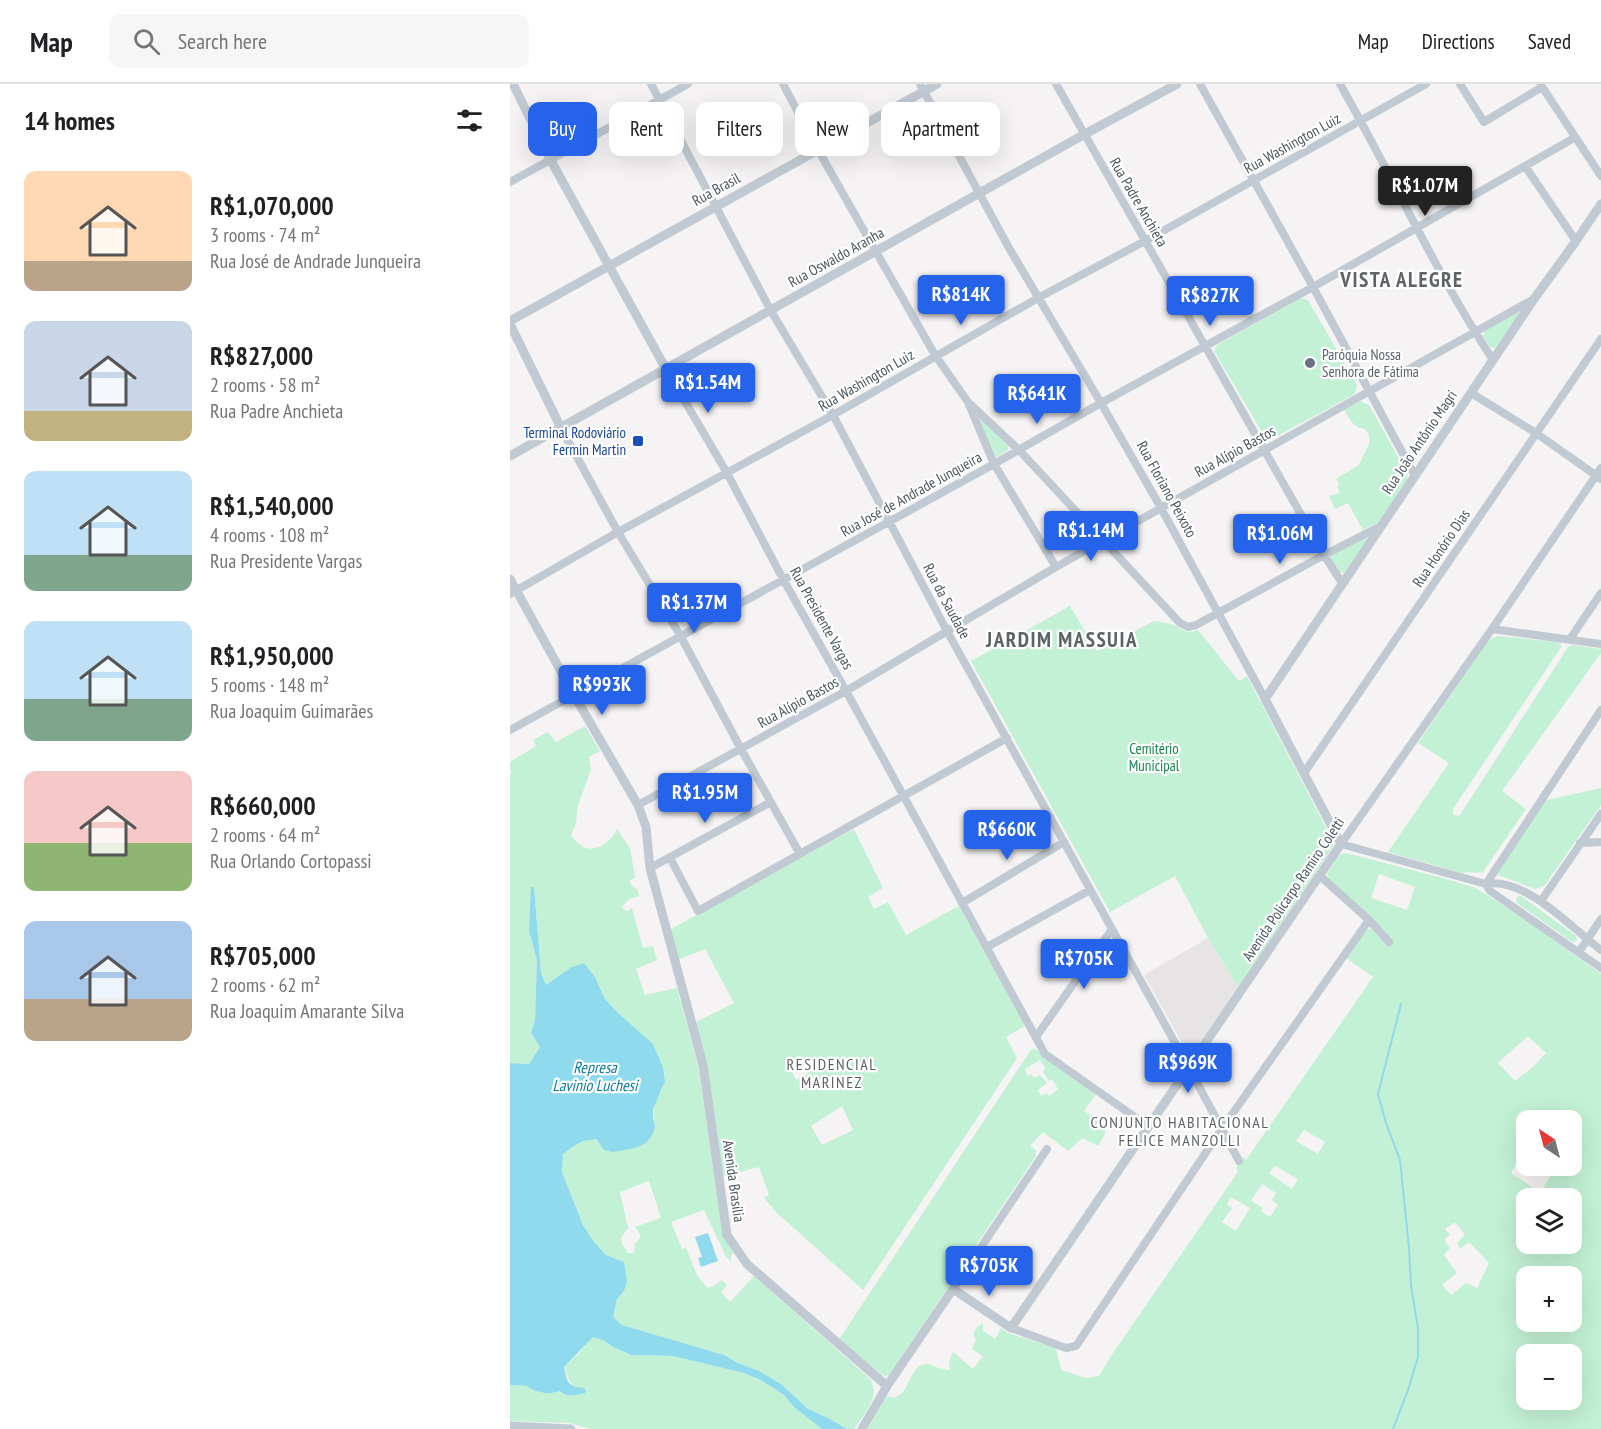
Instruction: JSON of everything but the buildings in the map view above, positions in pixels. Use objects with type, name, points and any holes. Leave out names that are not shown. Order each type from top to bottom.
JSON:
[{"type":"street","name":"Rua Presidente Vargas","points":[[513,84],[550,159],[666,369],[727,473],[1045,1054],[1149,1128]]},
{"type":"street","name":"Rua da Saudade","points":[[651,84],[771,311],[833,415],[947,631],[1239,1161]]},
{"type":"street","points":[[510,182],[688,84]]},
{"type":"street","points":[[783,84],[795,106]]},
{"type":"street","name":"Rua Brasil","points":[[869,120],[922,88],[938,84]]},
{"type":"street","name":"Rua Padre Anchieta","points":[[1056,84],[1342,583]]},
{"type":"street","name":"Rua Oswaldo Aranha","points":[[510,456],[1178,84]]},
{"type":"street","points":[[1200,84],[1313,286],[1414,476]]},
{"type":"street","points":[[1340,84],[1416,227],[1493,360]]},
{"type":"street","name":"Rua Washington Luiz","points":[[513,593],[618,532],[833,415],[935,355],[1426,84]]},
{"type":"street","points":[[1460,84],[1484,122],[1541,86],[1601,176]]},
{"type":"street","name":"Rua Floriano Peixoto","points":[[922,88],[1009,248],[1161,508],[1341,844]]},
{"type":"street","name":"Rua José de Andrade Junqueira","points":[[510,730],[994,464],[1574,138]]},
{"type":"street","name":"Rua Brasil","points":[[510,323],[808,156]]},
{"type":"street","points":[[822,156],[935,355],[968,402],[1018,450],[1180,623],[1188,627],[1196,625],[1381,526]]},
{"type":"street","points":[[1525,166],[1576,241]]},
{"type":"street","name":"Rua João Antônio Magri","points":[[1265,699],[1534,299],[1601,204]]},
{"type":"street","name":"Rua Alípio Bastos","points":[[638,805],[846,691],[1056,567],[1534,299]]},
{"type":"street","points":[[510,323],[561,428],[618,532],[680,635],[800,854]]},
{"type":"street","name":"Rua Honório Dias","points":[[1304,773],[1601,339]]},
{"type":"street","points":[[1471,393],[1598,477]]},
{"type":"street","points":[[968,402],[994,464],[1056,567]]},
{"type":"street","name":"Avenida Policarpo Ramiro Coletti","points":[[1011,1328],[1341,844],[1598,477],[1601,468]]},
{"type":"street","name":"Avenida Brasília","points":[[510,579],[513,593],[638,805],[646,827],[650,868],[703,1065],[727,1235],[747,1264],[887,1386]]},
{"type":"street","points":[[1570,639],[1601,593]]},
{"type":"street","points":[[1492,629],[1601,644]]},
{"type":"street","points":[[1486,884],[1601,711]]},
{"type":"street","points":[[670,858],[698,911],[1007,738]]},
{"type":"street","points":[[650,868],[771,802]]},
{"type":"street","points":[[1541,901],[1601,814]]},
{"type":"street","points":[[962,903],[1064,842]]},
{"type":"street","points":[[1580,843],[1601,842]]},
{"type":"street","points":[[1341,844],[1486,884],[1495,883],[1525,892],[1541,901],[1601,950]]},
{"type":"street","points":[[1320,876],[1369,920],[1389,942]]},
{"type":"street","points":[[1486,884],[1490,891],[1601,968]]},
{"type":"street","points":[[987,947],[1090,890]]},
{"type":"street","points":[[1579,952],[1601,919]]},
{"type":"street","points":[[953,1289],[1011,1328],[1066,1348],[1076,1346],[1221,1130],[1369,920]]},
{"type":"street","points":[[1036,1037],[1112,929]]},
{"type":"street","points":[[863,1428],[887,1386],[1047,1149]]},
{"type":"street","points":[[510,1426],[572,1429]]},
{"type":"shaded area","points":[[1208,938],[1238,987],[1195,1050],[1191,1051],[1185,1048],[1144,975]]},
{"type":"green space","points":[[1301,298],[1308,300],[1357,385],[1355,394],[1270,440],[1265,437],[1214,351],[1217,345]]},
{"type":"green space","points":[[1515,312],[1519,313],[1518,316],[1495,348],[1490,347],[1483,336],[1485,331]]},
{"type":"green space","points":[[1360,401],[1369,405],[1407,473],[1408,479],[1379,522],[1363,530],[1348,503],[1335,509],[1329,496],[1340,493],[1336,479],[1359,465],[1369,444],[1369,435],[1365,429],[1354,425],[1344,410]]},
{"type":"green space","points":[[978,415],[1008,446],[1008,450],[997,457],[994,456]]},
{"type":"green space","points":[[1367,537],[1344,573],[1339,572],[1330,559],[1332,554]]},
{"type":"green space","name":"Cemitério Municipal","points":[[1070,606],[1097,651],[1154,621],[1172,624],[1188,632],[1198,630],[1239,681],[1247,676],[1333,841],[1334,845],[1238,987],[1208,938],[1175,876],[1110,912],[971,661]]},
{"type":"green space","points":[[1497,636],[1558,642],[1562,646],[1453,809],[1453,814],[1457,816],[1460,815],[1568,647],[1573,645],[1601,649],[1601,653],[1502,791],[1526,809],[1483,872],[1462,873],[1388,852],[1449,763],[1418,743],[1488,641]]},
{"type":"green space","points":[[585,726],[600,751],[589,757],[591,770],[578,805],[576,823],[571,836],[584,847],[591,849],[609,840],[617,829],[630,848],[635,878],[629,881],[637,889],[639,896],[629,899],[621,908],[628,911],[632,908],[643,948],[653,946],[657,960],[636,969],[645,995],[677,988],[698,1065],[723,1236],[734,1253],[731,1255],[731,1261],[726,1257],[704,1210],[671,1222],[682,1249],[686,1248],[697,1275],[707,1288],[722,1280],[727,1285],[721,1292],[730,1302],[754,1276],[870,1379],[874,1392],[870,1405],[854,1429],[847,1429],[808,1409],[781,1384],[759,1371],[724,1355],[622,1325],[613,1317],[617,1299],[624,1291],[624,1262],[606,1255],[583,1225],[562,1172],[563,1154],[583,1141],[596,1138],[598,1143],[619,1148],[631,1148],[641,1141],[655,1126],[656,1103],[665,1082],[619,1014],[605,999],[595,977],[570,968],[546,985],[541,973],[534,887],[529,931],[537,960],[535,1020],[531,1033],[540,1047],[529,1064],[510,1063],[510,773],[512,772],[510,762],[536,746],[533,740],[548,732],[556,742]],"holes":[[[649,1181],[661,1218],[635,1227],[640,1238],[635,1244],[634,1253],[628,1253],[621,1238],[628,1228],[620,1192]]]},
{"type":"green space","points":[[1601,788],[1601,805],[1544,886],[1535,889],[1496,874],[1538,802]]},
{"type":"green space","points":[[854,829],[883,888],[868,897],[874,909],[888,902],[906,935],[959,906],[1026,1025],[1006,1037],[1017,1058],[863,1290],[777,1213],[764,1198],[769,1195],[759,1167],[721,1177],[694,1023],[734,1003],[705,949],[677,960],[669,930]],"holes":[[[799,1059],[808,1073],[796,1080],[788,1064]],[[842,1106],[853,1130],[822,1145],[811,1126]]]},
{"type":"green space","points":[[1346,853],[1476,888],[1601,974],[1601,1429],[868,1429],[886,1396],[894,1398],[902,1393],[919,1366],[927,1364],[950,1370],[949,1362],[953,1352],[973,1369],[983,1356],[972,1349],[976,1339],[973,1334],[983,1323],[983,1331],[995,1339],[1001,1328],[1008,1333],[1056,1348],[1061,1370],[1086,1378],[1099,1376],[1238,1172],[1236,1167],[1243,1160],[1243,1156],[1246,1160],[1373,977],[1346,958],[1365,929],[1371,929],[1386,945],[1390,946],[1392,943],[1329,880],[1327,874],[1339,855]],"holes":[[[1379,874],[1415,887],[1407,910],[1371,898]],[[1528,1036],[1546,1053],[1515,1081],[1498,1063]],[[1516,1110],[1582,1110],[1582,1176],[1550,1176],[1544,1188],[1582,1188],[1582,1254],[1516,1254],[1516,1188],[1534,1188],[1511,1173],[1516,1164]],[[1304,1130],[1325,1142],[1318,1154],[1296,1141]],[[1275,1166],[1298,1179],[1292,1189],[1269,1173]],[[1262,1184],[1276,1193],[1272,1200],[1278,1205],[1270,1217],[1261,1211],[1263,1208],[1251,1201]],[[1231,1197],[1250,1208],[1236,1231],[1222,1222],[1232,1208],[1227,1204]],[[1455,1222],[1465,1235],[1457,1243],[1460,1249],[1469,1242],[1489,1263],[1477,1288],[1466,1283],[1451,1295],[1442,1285],[1457,1273],[1444,1255],[1450,1248],[1444,1240],[1450,1235],[1445,1229]]]},
{"type":"green space","points":[[1518,896],[1576,936],[1577,941],[1572,942],[1517,903]]},
{"type":"green space","points":[[1034,1048],[1096,1094],[1084,1111],[1104,1124],[1105,1134],[1098,1146],[1082,1138],[1068,1151],[1043,1132],[1030,1146],[1036,1150],[1036,1156],[889,1375],[884,1376],[841,1342],[840,1338]],"holes":[[[1040,1060],[1045,1067],[1043,1072],[1049,1081],[1052,1079],[1058,1089],[1050,1096],[1046,1093],[1041,1096],[1038,1090],[1047,1083],[1040,1075],[1034,1078],[1031,1074],[1027,1076],[1025,1069]]]},
{"type":"green space","points":[[593,1336],[631,1355],[673,1356],[744,1373],[761,1380],[784,1395],[794,1407],[822,1429],[591,1429],[569,1423],[510,1421],[510,1385],[527,1386],[542,1393],[560,1391],[570,1396],[576,1395],[564,1367]]},
{"type":"water","name":"Represa Lavinio Luchesi","points":[[531,887],[534,887],[541,973],[546,985],[570,968],[584,963],[595,977],[605,999],[653,1044],[663,1068],[665,1082],[653,1110],[655,1126],[653,1134],[646,1143],[635,1148],[613,1152],[604,1150],[596,1139],[583,1141],[563,1154],[562,1172],[583,1225],[606,1255],[624,1262],[627,1282],[624,1291],[617,1299],[613,1317],[622,1325],[724,1355],[759,1371],[781,1384],[808,1409],[847,1429],[822,1429],[794,1407],[784,1395],[761,1380],[744,1373],[673,1356],[631,1355],[593,1337],[564,1367],[569,1383],[584,1388],[585,1393],[566,1395],[560,1391],[542,1393],[527,1386],[510,1385],[510,1063],[529,1064],[540,1047],[531,1033],[535,1020],[537,960],[529,931]]},
{"type":"water","points":[[708,1233],[718,1261],[701,1267],[698,1258],[702,1257],[695,1237]]},
{"type":"waterway","points":[[1393,1429],[1418,1357],[1418,1329],[1411,1285],[1400,1160],[1378,1094],[1401,1004]]},
{"type":"place","name":"Paróquia Nossa Senhora de Fátima","points":[[1310,363]]},
{"type":"place","name":"Terminal Rodoviário Fermin Martin","points":[[638,441]]},
{"type":"district","name":"VISTA ALEGRE","points":[[1402,279]]},
{"type":"district","name":"JARDIM MASSUIA","points":[[1062,639]]},
{"type":"district","name":"RESIDENCIAL MARINEZ","points":[[832,1073]]},
{"type":"district","name":"CONJUNTO HABITACIONAL FELICE MANZOLLI","points":[[1180,1131]]}]
